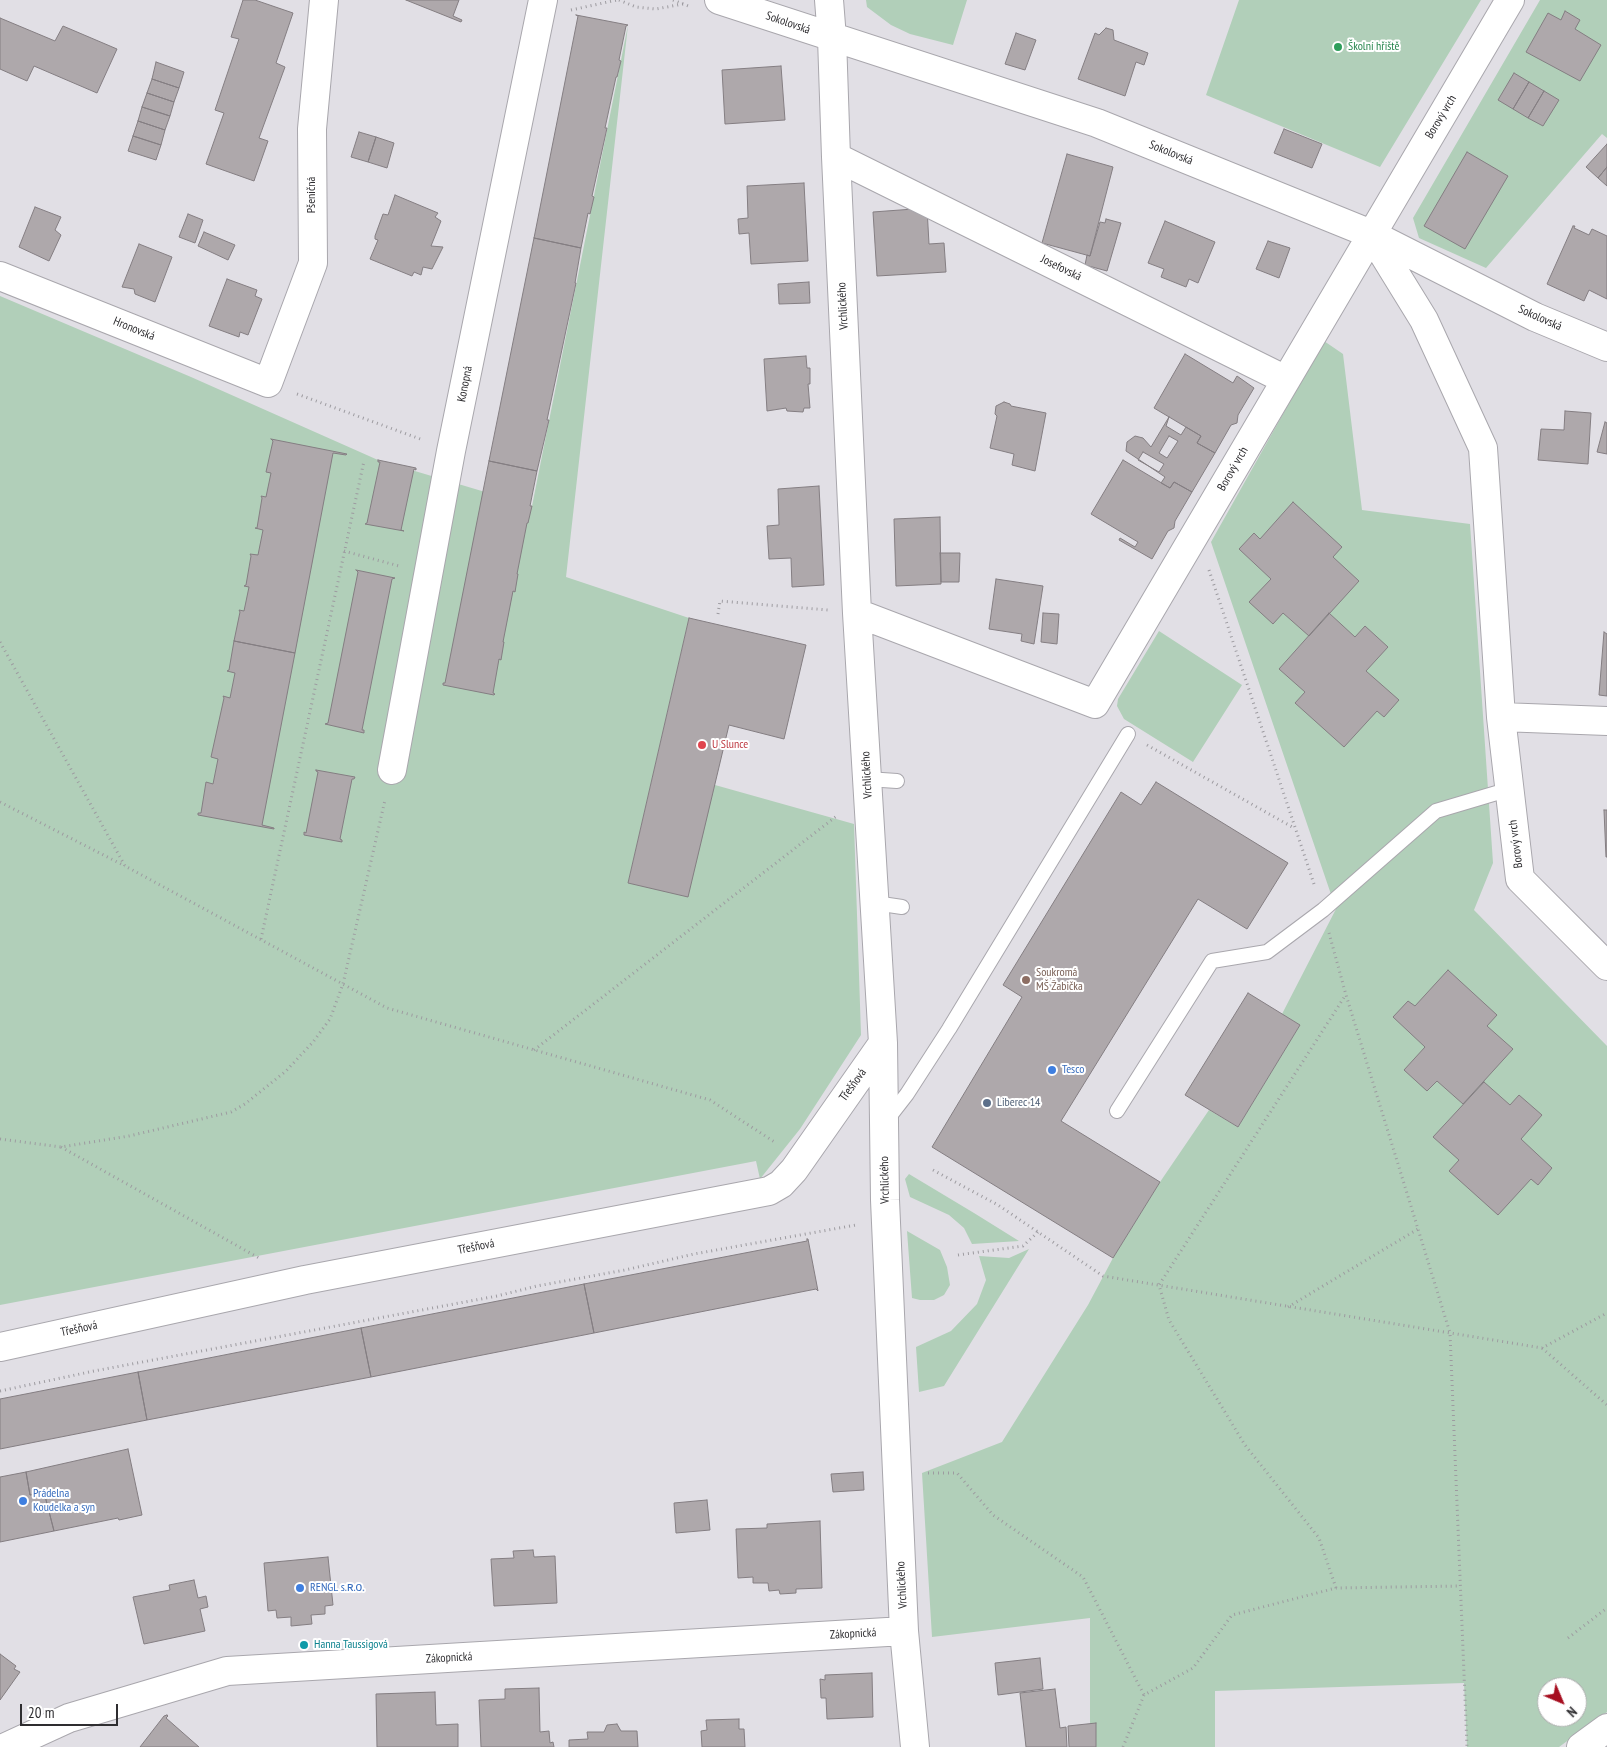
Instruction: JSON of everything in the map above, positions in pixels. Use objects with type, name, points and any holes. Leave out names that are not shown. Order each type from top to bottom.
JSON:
[{"type":"street","name":"Pšeničná","points":[[268,383],[313,263],[312,129],[324,0]]},
{"type":"street","name":"Sokolovská","points":[[719,0],[1096,123],[1371,234],[1535,317],[1607,347]]},
{"type":"street","name":"Vrchlického","points":[[828,0],[832,38],[857,613],[883,1043],[885,1210],[904,1632],[915,1747]]},
{"type":"street","name":"Borový vrch","points":[[857,613],[1095,704],[1510,0]]},
{"type":"street","name":"Konopná","points":[[392,770],[452,451],[552,6]]},
{"type":"street","name":"Josefovská","points":[[836,157],[1286,380]]},
{"type":"street","name":"Borový vrch","points":[[1371,234],[1424,320],[1483,448],[1500,717],[1520,879],[1607,966]]},
{"type":"street","name":"Hronovská","points":[[0,276],[268,383]]},
{"type":"street","points":[[1500,717],[1607,721]]},
{"type":"street","name":"Třešňová","points":[[0,1347],[305,1280],[769,1190],[781,1184],[794,1170],[883,1043]]},
{"type":"street","name":"Zákopnická","points":[[6,1747],[69,1718],[227,1671],[904,1632]]},
{"type":"street","points":[[1581,1747],[1607,1728]]},
{"type":"lane","points":[[884,1124],[907,1094],[949,1029],[1128,734]]},
{"type":"lane","points":[[867,785],[897,781]]},
{"type":"lane","points":[[1117,1111],[1212,961],[1267,952],[1323,910],[1436,811],[1510,789]]},
{"type":"lane","points":[[875,903],[902,908]]},
{"type":"path","points":[[552,6],[618,0],[636,7],[656,9],[683,4]]},
{"type":"path","points":[[268,383],[452,451]]},
{"type":"path","points":[[261,940],[364,461]]},
{"type":"path","points":[[1196,532],[1323,910],[1346,995],[1450,1333],[1467,1747]]},
{"type":"path","points":[[344,551],[429,574]]},
{"type":"path","points":[[718,614],[720,601],[857,613]]},
{"type":"path","points":[[0,642],[125,866]]},
{"type":"path","points":[[1128,734],[1295,828]]},
{"type":"path","points":[[0,1139],[61,1147],[129,1136],[231,1112],[286,1071],[313,1042],[330,1019],[343,984],[392,770]]},
{"type":"path","points":[[534,1050],[867,785]]},
{"type":"path","points":[[0,802],[125,866],[387,1008],[710,1100],[801,1158]]},
{"type":"path","points":[[1336,1588],[1319,1538],[1245,1445],[1169,1320],[1160,1285],[1346,995]]},
{"type":"path","points":[[61,1147],[264,1260]]},
{"type":"path","points":[[933,1170],[998,1204],[1103,1276],[1542,1348],[1607,1405]]},
{"type":"path","points":[[0,1391],[94,1371],[496,1296],[694,1254],[861,1224]]},
{"type":"path","points":[[1287,1307],[1418,1229]]},
{"type":"path","points":[[958,1255],[1023,1246],[1038,1232]]},
{"type":"path","points":[[1542,1348],[1607,1313]]},
{"type":"path","points":[[924,1473],[958,1473],[993,1515],[1083,1577],[1144,1695]]},
{"type":"path","points":[[1124,1747],[1144,1695],[1194,1668],[1232,1615],[1336,1588],[1460,1586]]},
{"type":"path","points":[[1568,1638],[1607,1608]]},
{"type":"green space","points":[[866,0],[967,0],[953,45],[910,34],[891,25],[867,7]]},
{"type":"green space","name":"Školní hřiště","points":[[1239,0],[1481,0],[1380,167],[1206,95]]},
{"type":"green space","points":[[1540,0],[1607,0],[1607,138],[1602,134],[1486,268],[1419,238],[1413,218]]},
{"type":"green space","points":[[628,25],[566,577],[689,618],[628,883],[708,807],[715,785],[854,824],[861,1035],[800,1129],[760,1179],[756,1161],[0,1305],[0,296],[191,377],[378,460],[532,506]]},
{"type":"green space","points":[[1324,341],[1343,354],[1362,510],[1470,524],[1493,863],[1474,910],[1607,1046],[1607,1712],[1587,1727],[1587,1677],[1537,1677],[1537,1727],[1586,1727],[1559,1747],[1467,1747],[1464,1683],[1215,1691],[1215,1747],[1090,1747],[1090,1618],[932,1637],[922,1473],[1002,1442],[1088,1305],[1113,1258],[1160,1182],[1209,1110],[1238,1127],[1300,1025],[1282,1014],[1336,909],[1211,542]]},
{"type":"green space","points":[[1159,631],[1242,685],[1193,762],[1124,719],[1117,706],[1118,699]]},
{"type":"green space","points":[[909,1174],[1019,1241],[972,1244],[964,1228],[949,1215],[910,1197],[905,1179]]},
{"type":"green space","points":[[907,1231],[940,1250],[947,1267],[950,1285],[944,1295],[934,1300],[912,1298]]},
{"type":"green space","points":[[1029,1249],[944,1386],[919,1392],[916,1347],[951,1331],[977,1304],[986,1280],[979,1256],[1009,1258]]},
{"type":"building","points":[[243,0],[255,0],[293,13],[276,63],[285,67],[259,138],[268,141],[254,181],[206,164],[224,113],[215,110],[239,39],[231,37]]},
{"type":"building","points":[[406,0],[459,0],[453,16],[462,20],[461,22]]},
{"type":"building","points":[[1565,11],[1580,20],[1575,29],[1601,45],[1580,81],[1526,52],[1548,13],[1561,20]]},
{"type":"building","points":[[576,15],[628,25],[626,26],[619,60],[621,61],[605,128],[607,128],[592,196],[594,197],[590,214],[588,213],[581,248],[534,238],[578,16]]},
{"type":"building","points":[[0,18],[55,41],[63,26],[117,49],[97,93],[34,66],[27,81],[0,69]]},
{"type":"building","points":[[1106,28],[1113,30],[1114,40],[1148,53],[1144,65],[1136,62],[1125,96],[1078,79],[1095,33],[1099,35]]},
{"type":"building","points":[[1016,33],[1036,40],[1025,70],[1005,64]]},
{"type":"building","points":[[156,62],[184,72],[179,88],[152,79]]},
{"type":"building","points":[[781,66],[785,120],[725,124],[722,70]]},
{"type":"building","points":[[1514,73],[1529,82],[1513,109],[1498,100]]},
{"type":"building","points":[[152,79],[179,88],[174,102],[147,93]]},
{"type":"building","points":[[1529,82],[1544,91],[1528,118],[1513,109]]},
{"type":"building","points":[[1544,91],[1559,100],[1543,126],[1528,118]]},
{"type":"building","points":[[147,93],[174,102],[170,116],[142,107]]},
{"type":"building","points":[[142,107],[170,116],[165,130],[138,121]]},
{"type":"building","points":[[138,121],[165,130],[161,145],[133,136]]},
{"type":"building","points":[[1284,129],[1322,144],[1312,168],[1274,153]]},
{"type":"building","points":[[359,132],[376,137],[368,162],[351,157]]},
{"type":"building","points":[[133,136],[161,145],[156,160],[128,151]]},
{"type":"building","points":[[376,137],[394,143],[387,168],[368,162]]},
{"type":"building","points":[[1607,144],[1607,167],[1598,178],[1586,167]]},
{"type":"building","points":[[1467,152],[1508,176],[1465,249],[1424,226]]},
{"type":"building","points":[[1067,154],[1113,167],[1090,256],[1042,243]]},
{"type":"building","points":[[1607,167],[1607,186],[1598,178]]},
{"type":"building","points":[[804,183],[808,261],[751,264],[749,233],[739,234],[738,219],[748,218],[747,186]]},
{"type":"building","points":[[395,195],[438,213],[435,217],[441,221],[431,246],[443,247],[432,269],[423,267],[421,275],[414,272],[412,276],[370,259],[378,240],[375,239],[375,236],[383,214],[388,215]]},
{"type":"building","points":[[35,207],[61,217],[55,230],[61,235],[49,261],[19,247]]},
{"type":"building","points":[[927,208],[929,244],[944,243],[946,272],[877,276],[873,212]]},
{"type":"building","points":[[188,214],[203,220],[195,243],[179,237]]},
{"type":"building","points":[[1106,219],[1121,223],[1107,271],[1085,265],[1087,255],[1090,256],[1100,222],[1105,223]]},
{"type":"building","points":[[1165,221],[1215,242],[1198,283],[1189,279],[1186,287],[1161,277],[1164,269],[1148,263]]},
{"type":"building","points":[[1573,226],[1589,235],[1592,229],[1607,236],[1607,299],[1589,290],[1584,301],[1547,284]]},
{"type":"building","points":[[204,232],[235,245],[228,260],[198,246]]},
{"type":"building","points":[[534,238],[581,248],[576,283],[547,420],[549,420],[537,471],[489,461]]},
{"type":"building","points":[[1268,241],[1290,248],[1279,278],[1256,269]]},
{"type":"building","points":[[139,244],[172,257],[155,302],[135,294],[134,289],[122,287]]},
{"type":"building","points":[[227,279],[257,290],[255,296],[262,299],[248,335],[240,332],[239,337],[209,326]]},
{"type":"building","points":[[809,282],[810,303],[779,304],[778,284]]},
{"type":"building","points":[[1185,354],[1233,383],[1237,376],[1254,388],[1238,415],[1237,423],[1231,425],[1215,453],[1197,443],[1201,436],[1154,408]]},
{"type":"building","points":[[806,356],[807,368],[810,368],[810,384],[808,384],[810,408],[804,408],[803,412],[787,411],[786,408],[767,411],[764,359]]},
{"type":"building","points":[[1004,402],[1011,406],[1046,413],[1035,471],[1012,465],[1014,454],[990,448],[997,416],[995,414],[996,406]]},
{"type":"building","points":[[1565,411],[1591,413],[1588,464],[1538,460],[1541,429],[1564,430]]},
{"type":"building","points":[[1169,417],[1166,426],[1181,435],[1186,427],[1201,436],[1197,443],[1215,453],[1192,492],[1174,482],[1170,488],[1161,483],[1165,477],[1148,466],[1159,472],[1164,464],[1143,452],[1138,459],[1126,451],[1127,442],[1135,436],[1143,438],[1151,447]],"holes":[[[1169,436],[1178,441],[1167,458],[1159,453]]]},
{"type":"building","points":[[1605,422],[1607,423],[1607,454],[1597,452]]},
{"type":"building","points":[[271,439],[347,454],[333,453],[295,653],[234,641],[239,610],[244,611],[249,587],[244,586],[246,585],[250,554],[258,555],[263,530],[255,528],[257,528],[261,496],[266,497],[271,473],[266,472],[273,441]]},
{"type":"building","points":[[378,460],[416,468],[416,470],[414,469],[401,530],[404,531],[365,524],[367,523],[380,462]]},
{"type":"building","points":[[1123,460],[1170,488],[1174,482],[1192,492],[1175,521],[1174,528],[1168,531],[1152,559],[1119,540],[1120,538],[1135,547],[1138,542],[1091,514]]},
{"type":"building","points":[[489,461],[537,471],[515,592],[513,591],[501,660],[499,659],[494,695],[443,685],[445,683]]},
{"type":"building","points":[[819,486],[824,585],[792,587],[791,558],[769,559],[767,526],[779,525],[778,489]]},
{"type":"building","points":[[1293,502],[1342,547],[1333,557],[1359,581],[1309,636],[1283,613],[1273,624],[1249,602],[1271,579],[1239,549],[1254,533],[1260,539]]},
{"type":"building","points":[[940,517],[941,584],[896,586],[894,519]]},
{"type":"building","points":[[940,553],[960,553],[959,582],[941,582]]},
{"type":"building","points":[[356,570],[395,578],[392,579],[362,730],[364,730],[364,733],[325,724],[328,723],[358,572]]},
{"type":"building","points":[[996,579],[1043,586],[1034,644],[1021,641],[1022,634],[989,629]]},
{"type":"building","points":[[1043,613],[1059,614],[1057,644],[1041,642]]},
{"type":"building","points":[[1329,613],[1355,637],[1365,626],[1388,647],[1366,671],[1399,700],[1384,717],[1377,711],[1344,747],[1295,703],[1305,692],[1279,669]]},
{"type":"building","points":[[689,618],[806,645],[784,739],[729,725],[688,897],[628,883]]},
{"type":"building","points":[[1604,632],[1607,634],[1607,696],[1599,695]]},
{"type":"building","points":[[234,641],[295,653],[262,825],[274,829],[198,815],[198,813],[201,813],[206,782],[213,784],[218,759],[211,757],[223,696],[230,698],[235,673],[227,671],[229,670]]},
{"type":"building","points":[[316,770],[355,777],[352,779],[340,839],[342,842],[304,835],[304,832],[306,833],[318,772]]},
{"type":"building","points":[[1156,782],[1288,863],[1247,929],[1198,899],[1061,1121],[1160,1182],[1113,1258],[932,1147],[1022,997],[1003,985],[1121,792],[1141,805]]},
{"type":"building","points":[[1604,810],[1607,810],[1607,857],[1606,857]]},
{"type":"building","points":[[1448,970],[1497,1015],[1487,1026],[1513,1049],[1463,1104],[1437,1081],[1427,1091],[1404,1070],[1425,1047],[1393,1017],[1408,1001],[1415,1006]]},
{"type":"building","points":[[1248,993],[1300,1025],[1238,1127],[1185,1095]]},
{"type":"building","points":[[1484,1082],[1510,1105],[1519,1095],[1542,1115],[1521,1139],[1552,1168],[1538,1185],[1531,1179],[1498,1215],[1449,1171],[1459,1160],[1433,1137]]},
{"type":"building","points":[[807,1239],[818,1291],[816,1289],[594,1333],[584,1284],[807,1241]]},
{"type":"building","points":[[584,1284],[594,1333],[371,1377],[361,1328]]},
{"type":"building","points":[[361,1328],[371,1377],[147,1420],[138,1372]]},
{"type":"building","points":[[138,1372],[147,1420],[0,1449],[0,1399]]},
{"type":"building","points":[[128,1449],[142,1515],[54,1531],[44,1492],[30,1495],[26,1472]]},
{"type":"building","name":"Prádelna Koudelka a syn","points":[[26,1472],[30,1495],[44,1492],[54,1531],[0,1542],[0,1477]]},
{"type":"building","points":[[863,1472],[864,1490],[833,1492],[831,1474]]},
{"type":"building","points":[[707,1500],[710,1530],[676,1533],[674,1503]]},
{"type":"building","points":[[820,1521],[822,1588],[796,1589],[796,1593],[780,1594],[779,1590],[769,1591],[768,1583],[753,1583],[753,1577],[738,1578],[736,1529],[767,1528],[767,1524]]},
{"type":"building","points":[[533,1550],[534,1557],[555,1556],[557,1603],[494,1606],[491,1559],[514,1558],[513,1551]]},
{"type":"building","points":[[328,1557],[333,1605],[325,1606],[325,1614],[311,1615],[312,1624],[291,1626],[291,1617],[277,1618],[276,1610],[268,1611],[264,1563]]},
{"type":"building","points":[[194,1580],[198,1598],[206,1596],[208,1607],[200,1609],[205,1631],[144,1644],[133,1597],[170,1590],[169,1585]]},
{"type":"building","points":[[0,1654],[16,1666],[14,1669],[20,1672],[0,1700]]},
{"type":"building","points":[[1040,1658],[1043,1689],[998,1695],[995,1663]]},
{"type":"building","points":[[872,1673],[873,1717],[827,1719],[826,1698],[821,1698],[820,1679],[825,1680],[825,1675]]},
{"type":"building","points":[[539,1688],[540,1732],[549,1731],[550,1743],[553,1742],[554,1747],[481,1747],[479,1700],[505,1699],[505,1689]]},
{"type":"building","points":[[1055,1689],[1060,1728],[1066,1727],[1067,1747],[1026,1747],[1020,1693]]},
{"type":"building","points":[[435,1692],[436,1725],[458,1724],[458,1747],[377,1747],[376,1694]]},
{"type":"building","points":[[167,1715],[166,1718],[199,1747],[140,1747],[164,1716]]},
{"type":"building","points":[[739,1719],[739,1729],[744,1729],[745,1747],[702,1747],[701,1731],[707,1730],[706,1720]]},
{"type":"building","points":[[1096,1723],[1096,1747],[1069,1747],[1068,1726]]},
{"type":"building","points":[[617,1724],[621,1731],[637,1731],[638,1747],[569,1747],[569,1740],[588,1739],[587,1732],[604,1732],[607,1725]]},
{"type":"place","name":"Školní hřiště","points":[[1338,47]]},
{"type":"place","name":"U Slunce","points":[[702,745]]},
{"type":"place","name":"Soukromá MŠ Žabička","points":[[1026,980]]},
{"type":"place","name":"Tesco","points":[[1052,1070]]},
{"type":"place","name":"Liberec 14","points":[[987,1103]]},
{"type":"place","name":"Prádelna Koudelka a syn","points":[[23,1501]]},
{"type":"place","name":"RENGL s.ʀ.ᴏ.","points":[[300,1588]]},
{"type":"place","name":"Hanna Taussigová","points":[[304,1645]]}]
